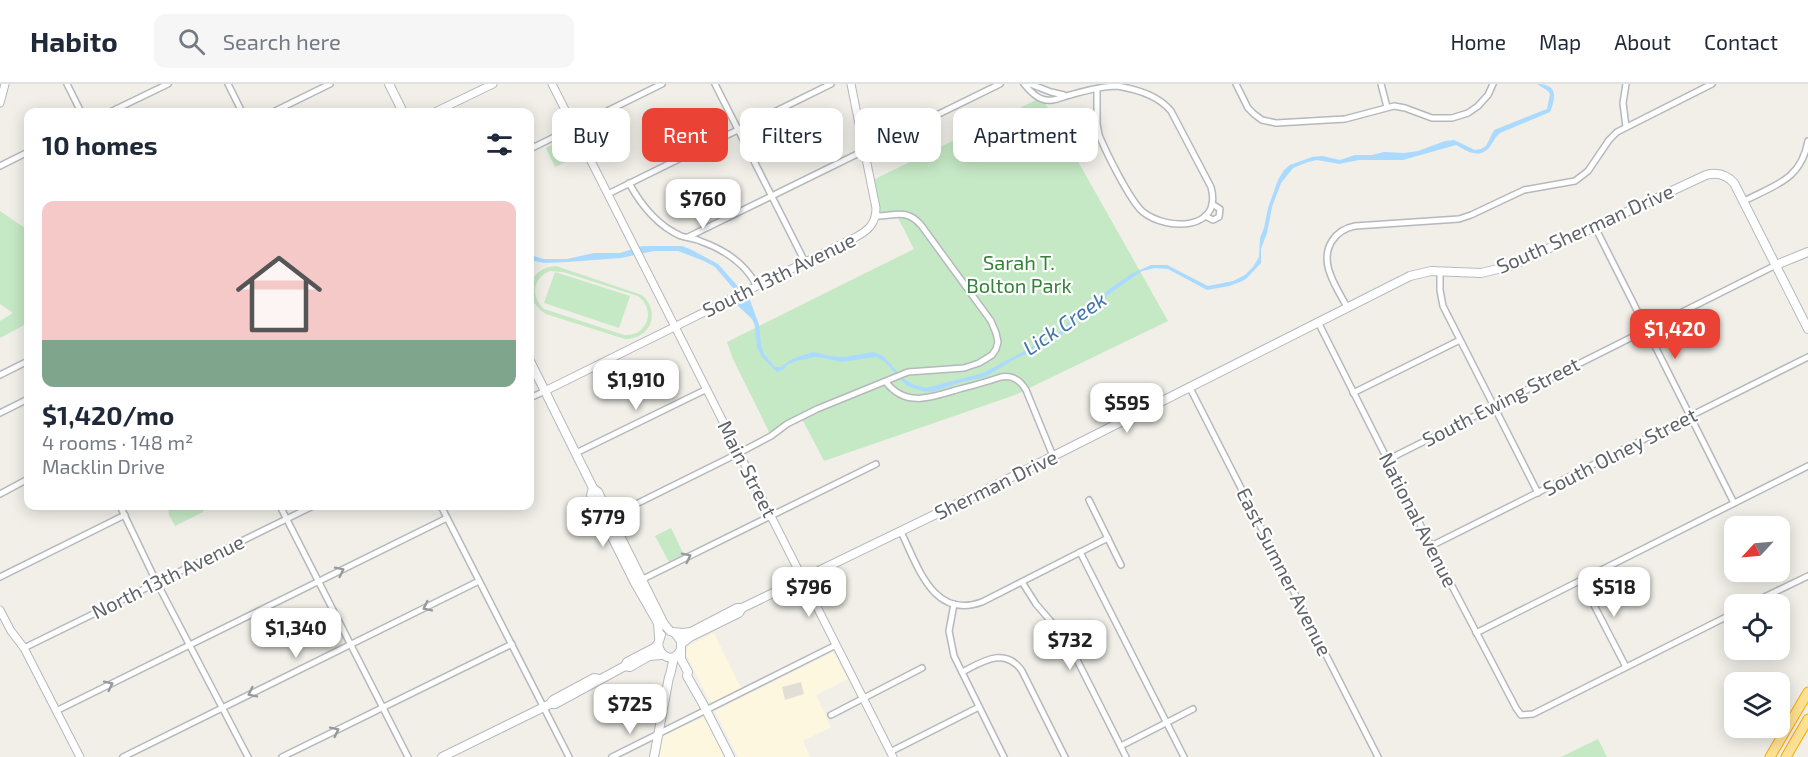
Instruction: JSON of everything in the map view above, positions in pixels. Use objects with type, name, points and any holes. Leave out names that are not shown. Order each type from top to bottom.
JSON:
[{"type":"highway","points":[[1770,757],[1808,692]]},
{"type":"highway","points":[[1786,757],[1808,719]]},
{"type":"main road","points":[[389,84],[402,108]]},
{"type":"main road","name":"South Sherman Drive","points":[[1347,307],[1410,276],[1423,272],[1477,273],[1501,270],[1696,178],[1709,174],[1721,174],[1732,181],[1744,201]]},
{"type":"main road","points":[[1744,201],[1808,328]]},
{"type":"main road","points":[[1776,264],[1808,252]]},
{"type":"main road","name":"Sherman Drive","points":[[742,608],[901,532],[1347,307]]},
{"type":"main road","points":[[534,369],[592,488],[598,492],[658,623],[659,641],[672,655],[683,675],[688,677],[730,757]]},
{"type":"main road","points":[[592,488],[591,495],[638,581],[664,624],[679,637],[672,655],[671,674],[668,679],[654,757]]},
{"type":"main road","points":[[442,757],[547,706],[553,700],[594,678],[599,679],[625,666],[627,662],[654,648],[663,633],[689,633],[737,608],[742,608]]},
{"type":"main road","points":[[625,666],[630,667],[648,656],[672,655],[690,638],[739,613],[742,608]]},
{"type":"main road","points":[[668,679],[688,677]]},
{"type":"street","points":[[0,104],[5,84]]},
{"type":"street","points":[[67,84],[79,108]]},
{"type":"street","points":[[118,108],[168,84]]},
{"type":"street","points":[[228,84],[240,108]]},
{"type":"street","points":[[281,108],[330,84]]},
{"type":"street","points":[[443,108],[493,84]]},
{"type":"street","name":"Main Street","points":[[552,84],[564,108]]},
{"type":"street","points":[[614,108],[662,84]]},
{"type":"street","points":[[715,84],[805,262]]},
{"type":"street","points":[[608,194],[831,84]]},
{"type":"street","points":[[852,84],[857,108]]},
{"type":"street","points":[[941,113],[1000,84]]},
{"type":"street","points":[[1024,84],[1044,100],[1051,100],[1097,89],[1117,86],[1136,87],[1157,98],[1171,111],[1211,187],[1212,204],[1205,216],[1196,222],[1184,225],[1153,218],[1140,209],[1130,196],[1099,135],[1097,89]]},
{"type":"street","points":[[1030,84],[1051,92],[1069,95]]},
{"type":"street","points":[[1237,84],[1248,108],[1254,114],[1267,122],[1277,123],[1345,118],[1396,106],[1434,118],[1452,118],[1468,113],[1477,107],[1493,84]]},
{"type":"street","points":[[1381,84],[1387,107]]},
{"type":"street","points":[[1626,84],[1623,107],[1626,127]]},
{"type":"street","points":[[1347,307],[1329,271],[1327,260],[1333,239],[1341,232],[1355,226],[1459,219],[1524,190],[1575,181],[1588,171],[1613,135],[1712,84]]},
{"type":"street","points":[[534,147],[552,138]]},
{"type":"street","points":[[1744,201],[1793,174],[1803,161],[1808,141]]},
{"type":"street","points":[[0,166],[24,154]]},
{"type":"street","points":[[688,237],[855,155]]},
{"type":"street","name":"Main Street","points":[[592,162],[892,755]]},
{"type":"street","points":[[608,518],[740,453],[803,415],[912,371],[968,367],[988,358],[996,349],[998,342],[996,333],[987,313],[919,221],[903,213],[876,216],[867,162]]},
{"type":"street","points":[[629,183],[639,201],[669,229],[714,247],[734,258],[745,268],[754,288]]},
{"type":"street","points":[[1205,216],[1213,220],[1219,217],[1220,209],[1212,204]]},
{"type":"street","name":"South 13th Avenue","points":[[675,326],[863,233],[873,224],[876,216]]},
{"type":"street","points":[[1595,227],[1734,503]]},
{"type":"street","name":"South Ewing Street","points":[[1387,460],[1776,264]]},
{"type":"street","points":[[1440,271],[1442,303],[1538,493]]},
{"type":"street","name":"National Avenue","points":[[1318,322],[1517,711],[1521,715],[1533,714],[1626,667]]},
{"type":"street","points":[[534,396],[675,326]]},
{"type":"street","points":[[1353,393],[1460,340]]},
{"type":"street","name":"South Olney Street","points":[[1431,546],[1808,357]]},
{"type":"street","points":[[0,375],[24,363]]},
{"type":"street","points":[[886,382],[898,394],[923,399],[1002,377],[1013,377],[1020,381],[1026,390],[1053,456]]},
{"type":"street","name":"East Sumner Avenue","points":[[1190,388],[1378,757]]},
{"type":"street","points":[[576,453],[707,389]]},
{"type":"street","points":[[0,413],[24,401]]},
{"type":"street","points":[[638,581],[876,464]]},
{"type":"street","points":[[1476,633],[1808,466]]},
{"type":"street","points":[[0,494],[24,481]]},
{"type":"street","points":[[1089,500],[1121,565]]},
{"type":"street","points":[[122,510],[248,757]]},
{"type":"street","points":[[282,510],[408,757]]},
{"type":"street","name":"North 13th Avenue","points":[[24,648],[304,510]]},
{"type":"street","points":[[443,510],[512,644],[547,706],[569,757]]},
{"type":"street","points":[[0,577],[125,515]]},
{"type":"street","points":[[56,711],[447,518]]},
{"type":"street","points":[[901,532],[930,588],[939,598],[968,606],[1022,582],[1108,538]]},
{"type":"street","points":[[1080,552],[1184,757]]},
{"type":"street","points":[[1771,594],[1808,576]]},
{"type":"street","points":[[1581,580],[1626,667],[1724,618]]},
{"type":"street","points":[[123,757],[479,581]]},
{"type":"street","points":[[1022,582],[1035,604],[1067,640],[1126,757]]},
{"type":"street","points":[[954,604],[950,622],[950,641],[954,656],[1004,757]]},
{"type":"street","points":[[0,610],[11,631],[24,648],[80,757]]},
{"type":"street","points":[[282,757],[512,644]]},
{"type":"street","points":[[612,757],[836,645]]},
{"type":"street","points":[[962,672],[992,658],[1004,658],[1014,662],[1022,671],[1065,757]]},
{"type":"street","points":[[831,715],[922,668]]},
{"type":"street","points":[[892,755],[979,706]]},
{"type":"street","points":[[1121,746],[1193,709]]},
{"type":"shaded area","points":[[714,633],[741,688],[710,702],[686,654],[688,646]]},
{"type":"shaded area","points":[[833,652],[848,679],[816,695],[831,727],[803,741],[810,757],[738,757],[715,711]]},
{"type":"shaded area","points":[[801,682],[804,694],[785,700],[782,687]]},
{"type":"shaded area","points":[[704,717],[725,757],[658,757],[663,735]]},
{"type":"green space","name":"Sarah T. Bolton Park","points":[[1036,100],[1045,103],[1048,108],[1020,108]]},
{"type":"green space","name":"Sarah T. Bolton Park","points":[[953,141],[953,162],[1078,162],[1168,321],[1015,395],[824,461],[801,417],[771,436],[727,342],[914,249],[896,214],[876,216],[871,181],[910,162],[941,162],[941,147]]},
{"type":"green space","points":[[552,145],[552,161],[546,148]]},
{"type":"green space","points":[[553,162],[566,162],[555,167]]},
{"type":"green space","points":[[0,211],[24,227],[24,325],[0,338],[0,321],[13,313],[0,304]]},
{"type":"green space","points":[[556,266],[642,295],[648,302],[652,316],[647,330],[634,338],[625,339],[546,314],[534,302],[534,277],[538,272]],"holes":[[[550,271],[563,272],[638,296],[647,308],[647,322],[639,332],[624,335],[544,309],[537,299],[535,288],[544,274]]]},
{"type":"green space","points":[[555,272],[630,296],[619,328],[544,303]]},
{"type":"green space","points":[[168,510],[204,510],[175,526]]},
{"type":"green space","points":[[671,528],[684,555],[669,562],[655,536]]},
{"type":"green space","points":[[1598,739],[1607,757],[1561,757]]},
{"type":"water","points":[[1537,84],[1549,86],[1554,92],[1550,112],[1500,133],[1483,152],[1470,152],[1456,145],[1403,160],[1359,160],[1339,164],[1317,160],[1293,168],[1281,183],[1272,207],[1261,249],[1261,263],[1246,279],[1229,286],[1207,290],[1168,269],[1155,268],[1142,271],[1109,294],[1100,304],[1078,316],[1072,327],[1045,346],[1015,359],[985,377],[932,392],[907,386],[885,362],[876,357],[841,362],[815,357],[796,361],[777,372],[762,357],[757,347],[755,326],[752,319],[738,306],[733,288],[715,267],[678,251],[654,251],[621,258],[568,262],[544,263],[534,261],[534,256],[544,259],[567,259],[594,253],[620,253],[642,246],[682,246],[718,264],[750,300],[759,325],[761,346],[764,354],[775,367],[781,367],[792,359],[813,352],[844,357],[873,352],[883,356],[903,378],[912,384],[926,388],[983,373],[1055,335],[1066,327],[1078,311],[1098,301],[1108,290],[1131,274],[1151,265],[1167,265],[1208,286],[1233,281],[1245,275],[1259,257],[1260,238],[1268,208],[1278,180],[1290,165],[1312,157],[1322,156],[1340,160],[1355,155],[1418,151],[1454,140],[1475,150],[1481,149],[1486,146],[1494,130],[1547,109],[1550,94]]},
{"type":"water label","name":"Lick Creek","points":[[1065,324]]}]
